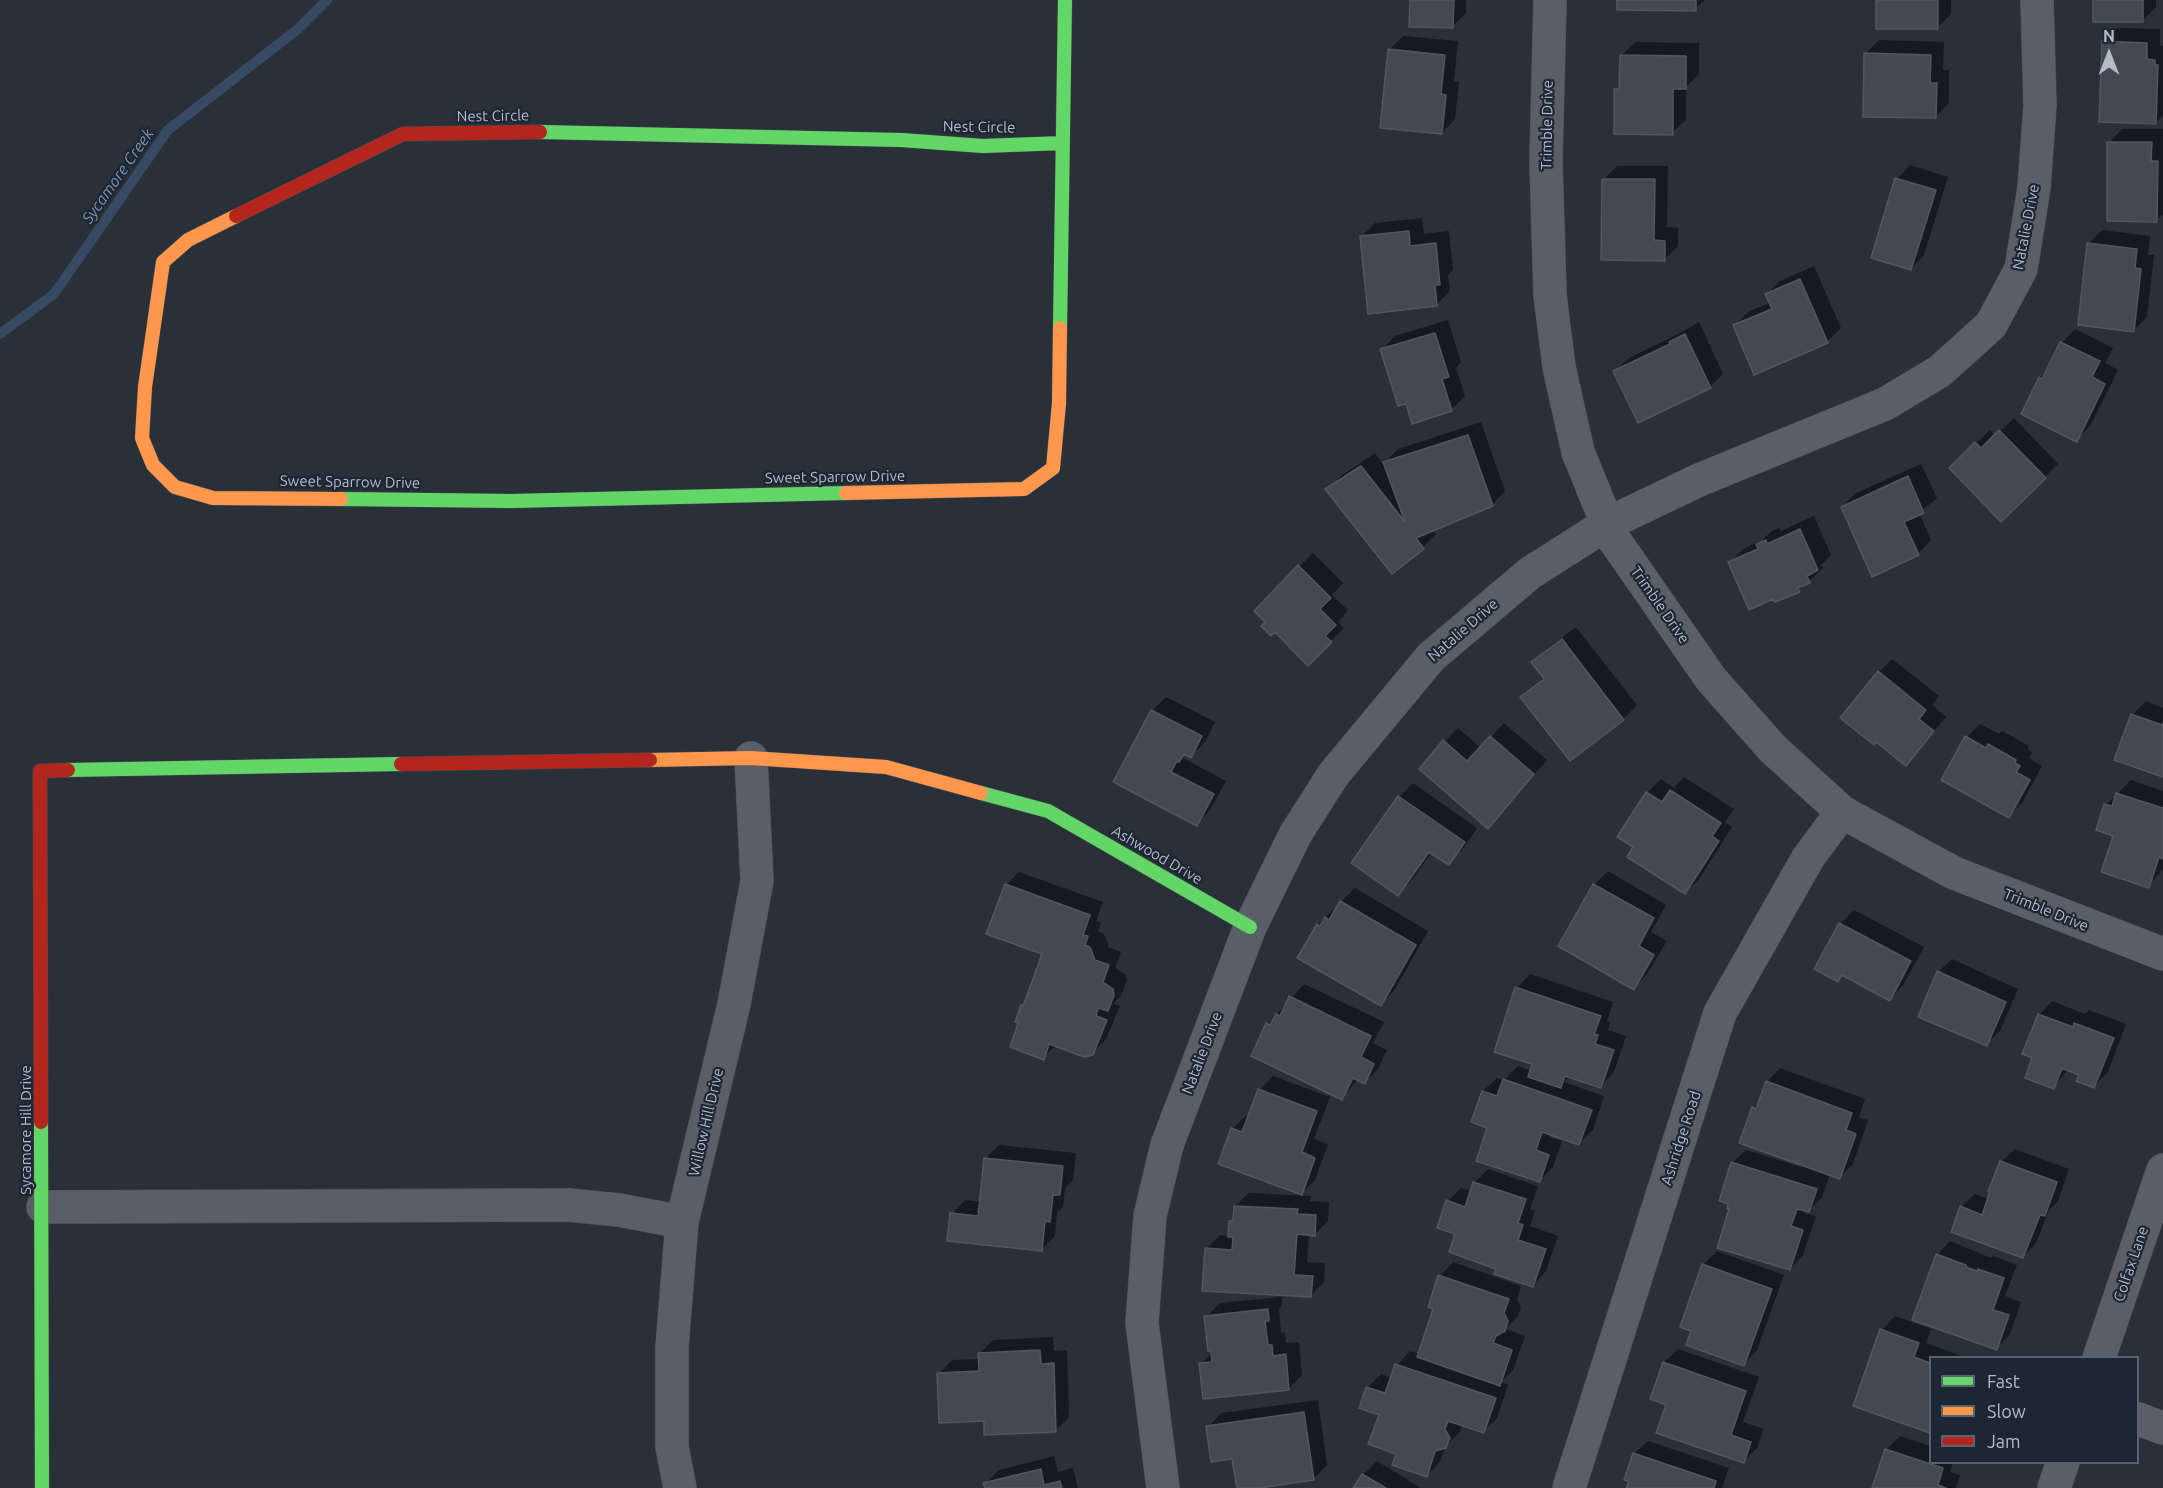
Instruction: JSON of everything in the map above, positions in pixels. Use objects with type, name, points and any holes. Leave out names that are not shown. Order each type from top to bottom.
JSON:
[{"type":"street","name":"Sweet Sparrow Drive","points":[[153,465],[175,487],[213,498],[512,501],[1024,489],[1053,468],[1059,403],[1065,0]]},
{"type":"street","name":"Trimble Drive","points":[[1550,0],[1546,161],[1552,305],[1559,367],[1578,452],[1613,538],[1711,679],[1772,748],[1842,812],[1954,873],[2163,954]]},
{"type":"street","name":"Natalie Drive","points":[[1163,1488],[1142,1323],[1150,1216],[1167,1145],[1250,927],[1295,835],[1333,775],[1431,657],[1530,573],[1607,524],[1699,480],[1885,404],[1940,371],[1991,325],[2021,269],[2034,188],[2040,105],[2037,0]]},
{"type":"street","name":"Nest Circle","points":[[153,465],[142,438],[145,387],[164,262],[188,240],[403,134],[569,132],[901,140],[983,146],[1063,143]]},
{"type":"street","name":"Ashwood Drive","points":[[40,771],[751,758],[886,767],[1048,811],[1250,927]]},
{"type":"street","name":"Willow Hill Drive","points":[[680,1488],[672,1447],[672,1347],[682,1222],[734,1004],[757,881],[751,758]]},
{"type":"street","name":"Sycamore Hill Drive","points":[[40,771],[42,1488]]},
{"type":"street","name":"Ashridge Road","points":[[1569,1488],[1720,1013],[1808,858],[1842,812]]},
{"type":"street","name":"Colfax Lane","points":[[2100,1356],[2163,1170]]},
{"type":"street","points":[[43,1207],[568,1205],[619,1210],[682,1222]]},
{"type":"street","points":[[2139,1419],[2163,1428]]},
{"type":"street","points":[[2054,1488],[2062,1464]]},
{"type":"building","points":[[1410,0],[1454,0],[1453,28],[1409,27]]},
{"type":"building","points":[[1617,0],[1696,0],[1696,11],[1617,10]]},
{"type":"building","points":[[1876,0],[1938,0],[1938,29],[1876,29]]},
{"type":"building","points":[[2093,0],[2143,0],[2143,22],[2093,22]]},
{"type":"building","points":[[2102,41],[2147,43],[2147,59],[2155,60],[2155,65],[2158,65],[2156,124],[2099,122]]},
{"type":"building","points":[[1388,49],[1445,55],[1441,94],[1446,95],[1442,134],[1380,128]]},
{"type":"building","points":[[1864,53],[1931,55],[1930,83],[1937,83],[1936,118],[1863,117]]},
{"type":"building","points":[[1620,55],[1686,56],[1686,89],[1673,89],[1673,135],[1614,134],[1614,89],[1619,89]]},
{"type":"building","points":[[2107,142],[2152,142],[2151,161],[2158,161],[2157,222],[2107,221]]},
{"type":"building","points":[[1895,178],[1936,190],[1911,270],[1871,258]]},
{"type":"building","points":[[1602,179],[1655,179],[1654,240],[1665,241],[1665,261],[1601,260]]},
{"type":"building","points":[[1409,231],[1410,246],[1436,243],[1440,285],[1435,285],[1437,306],[1368,314],[1360,236]]},
{"type":"building","points":[[2087,243],[2137,249],[2135,268],[2141,269],[2134,332],[2078,325]]},
{"type":"building","points":[[1800,279],[1828,343],[1754,375],[1733,325],[1772,309],[1765,294]]},
{"type":"building","points":[[1435,333],[1449,377],[1442,379],[1452,411],[1412,424],[1406,404],[1398,406],[1380,349]]},
{"type":"building","points":[[1685,334],[1711,388],[1638,423],[1613,371],[1670,344],[1669,342]]},
{"type":"building","points":[[2060,342],[2100,361],[2092,377],[2105,384],[2077,442],[2021,414]]},
{"type":"building","points":[[1999,430],[2046,478],[2001,522],[1949,468],[1975,442],[1981,448]]},
{"type":"building","points":[[1468,435],[1493,506],[1416,538],[1424,549],[1392,574],[1325,489],[1361,466],[1405,522],[1383,462]]},
{"type":"building","points":[[1908,476],[1924,513],[1904,522],[1919,555],[1872,577],[1841,507]]},
{"type":"building","points":[[1800,529],[1818,570],[1807,576],[1810,583],[1798,588],[1800,592],[1775,602],[1773,599],[1749,610],[1728,562],[1758,549],[1756,544],[1766,540],[1767,544]]},
{"type":"building","points":[[1298,565],[1331,598],[1320,609],[1336,625],[1325,636],[1332,642],[1308,666],[1275,632],[1271,636],[1261,626],[1265,622],[1254,611]]},
{"type":"building","points":[[1562,639],[1624,720],[1570,761],[1520,697],[1544,679],[1531,662]]},
{"type":"building","points":[[1878,671],[1926,710],[1919,719],[1934,731],[1906,766],[1876,742],[1874,745],[1840,718]]},
{"type":"building","points":[[1151,710],[1202,736],[1191,758],[1184,754],[1171,772],[1214,794],[1197,826],[1113,782]]},
{"type":"building","points":[[2131,714],[2162,725],[2163,723],[2163,777],[2114,760]]},
{"type":"building","points":[[1490,736],[1534,774],[1488,829],[1419,769],[1443,740],[1467,761]]},
{"type":"building","points":[[1965,736],[1986,748],[1988,744],[2016,760],[2015,763],[2020,766],[2016,772],[2030,780],[2009,818],[1941,780]]},
{"type":"building","points":[[1670,790],[1721,823],[1712,836],[1719,841],[1685,894],[1627,857],[1633,847],[1617,837],[1646,792],[1662,802]]},
{"type":"building","points":[[2116,793],[2163,808],[2163,859],[2159,857],[2149,888],[2101,872],[2113,836],[2096,830],[2104,804],[2112,806]]},
{"type":"building","points":[[1398,796],[1465,842],[1449,865],[1429,852],[1398,896],[1351,863]]},
{"type":"building","points":[[1005,884],[1090,915],[1083,935],[1088,936],[1085,945],[1090,947],[1095,960],[1109,965],[1103,982],[1113,989],[1114,995],[1108,1011],[1098,1008],[1096,1016],[1107,1020],[1093,1055],[1084,1057],[1049,1044],[1044,1060],[1010,1047],[1018,1023],[1015,1022],[1042,954],[986,934]]},
{"type":"building","points":[[1593,884],[1654,918],[1639,946],[1654,955],[1634,990],[1558,946]]},
{"type":"building","points":[[1340,901],[1416,945],[1381,1006],[1297,958],[1317,924],[1320,926],[1325,917],[1329,920]]},
{"type":"building","points":[[1839,923],[1911,961],[1890,1001],[1842,975],[1838,982],[1814,969]]},
{"type":"building","points":[[1937,971],[2006,1002],[1987,1046],[1918,1017]]},
{"type":"building","points":[[1515,987],[1601,1016],[1594,1034],[1598,1035],[1595,1044],[1614,1050],[1601,1088],[1565,1076],[1561,1088],[1528,1077],[1532,1064],[1494,1052]]},
{"type":"building","points":[[1289,996],[1371,1036],[1361,1057],[1374,1064],[1365,1084],[1353,1078],[1342,1100],[1251,1056],[1266,1023],[1270,1025],[1276,1014],[1280,1016]]},
{"type":"building","points":[[2038,1014],[2073,1027],[2074,1023],[2114,1038],[2094,1088],[2076,1081],[2079,1075],[2062,1068],[2054,1089],[2025,1078],[2032,1058],[2022,1054]]},
{"type":"building","points":[[1503,1079],[1592,1110],[1579,1145],[1542,1132],[1536,1150],[1549,1155],[1540,1182],[1476,1161],[1487,1128],[1471,1122],[1482,1091],[1497,1096]]},
{"type":"building","points":[[1766,1081],[1852,1113],[1846,1130],[1856,1134],[1840,1179],[1739,1143],[1752,1107],[1756,1109]]},
{"type":"building","points":[[1258,1089],[1317,1111],[1302,1152],[1315,1158],[1302,1195],[1218,1164],[1231,1128],[1242,1132]]},
{"type":"building","points":[[984,1158],[1063,1166],[1060,1195],[1053,1195],[1050,1222],[1045,1221],[1042,1251],[947,1241],[950,1213],[978,1216]]},
{"type":"building","points":[[2000,1161],[2057,1182],[2045,1216],[2040,1215],[2023,1258],[1951,1232],[1960,1206],[1982,1215],[1990,1191],[1988,1191]]},
{"type":"building","points":[[1731,1162],[1817,1189],[1809,1212],[1797,1209],[1791,1226],[1803,1230],[1790,1270],[1717,1248],[1729,1209],[1727,1209],[1728,1204],[1719,1201]]},
{"type":"building","points":[[1473,1182],[1526,1199],[1518,1223],[1523,1225],[1518,1240],[1546,1249],[1533,1287],[1494,1274],[1496,1269],[1449,1252],[1455,1234],[1437,1228],[1446,1200],[1465,1207]]},
{"type":"building","points":[[1234,1206],[1298,1209],[1297,1214],[1316,1215],[1315,1236],[1297,1234],[1294,1275],[1313,1276],[1311,1297],[1202,1291],[1205,1248],[1232,1250],[1233,1237],[1228,1237],[1229,1221],[1233,1221]]},
{"type":"building","points":[[1936,1254],[1977,1271],[1978,1269],[2004,1278],[1993,1310],[2009,1315],[1997,1350],[1912,1320]]},
{"type":"building","points":[[1702,1264],[1772,1289],[1744,1366],[1686,1345],[1691,1331],[1680,1327]]},
{"type":"building","points":[[1438,1275],[1509,1299],[1504,1313],[1508,1321],[1505,1331],[1496,1336],[1493,1343],[1512,1350],[1500,1386],[1417,1357],[1433,1309],[1428,1307]]},
{"type":"building","points":[[1268,1309],[1269,1321],[1265,1321],[1268,1345],[1272,1345],[1273,1356],[1286,1354],[1289,1390],[1203,1399],[1199,1363],[1212,1362],[1211,1351],[1208,1351],[1204,1316]]},
{"type":"building","points":[[1880,1329],[1919,1343],[1914,1357],[1929,1363],[1929,1433],[1853,1406]]},
{"type":"building","points":[[1040,1350],[1041,1364],[1054,1363],[1056,1432],[984,1435],[984,1421],[939,1423],[937,1373],[979,1371],[978,1353]]},
{"type":"building","points":[[1663,1362],[1746,1391],[1731,1435],[1751,1442],[1744,1463],[1656,1433],[1666,1405],[1650,1399]]},
{"type":"building","points":[[1395,1364],[1496,1398],[1484,1433],[1448,1421],[1445,1429],[1450,1438],[1446,1448],[1435,1451],[1427,1477],[1392,1465],[1396,1454],[1368,1444],[1379,1415],[1359,1408],[1366,1387],[1385,1393]]},
{"type":"building","points":[[1304,1412],[1314,1480],[1259,1488],[1237,1488],[1232,1459],[1211,1462],[1206,1426]]},
{"type":"building","points":[[1885,1449],[1943,1468],[1938,1485],[1946,1488],[1872,1488]]},
{"type":"building","points":[[1633,1453],[1716,1481],[1714,1488],[1626,1488],[1629,1481],[1624,1480]]},
{"type":"building","points":[[1041,1469],[1044,1485],[1060,1481],[1062,1488],[985,1488],[983,1483]]},
{"type":"building","points":[[1362,1474],[1386,1488],[1353,1488]]},
{"type":"waterway","name":"Sycamore Creek","points":[[0,334],[54,294],[168,130],[298,29],[327,0]]},
{"type":"traffic: fast","points":[[1060,328],[1065,0]]},
{"type":"traffic: fast","points":[[540,132],[901,140],[983,146],[1063,143]]},
{"type":"traffic: fast","points":[[341,499],[512,501],[846,493]]},
{"type":"traffic: fast","points":[[68,770],[401,764]]},
{"type":"traffic: fast","points":[[981,793],[1048,811],[1250,927]]},
{"type":"traffic: fast","points":[[41,1122],[42,1488]]},
{"type":"traffic: slow","points":[[236,216],[188,240],[163,262],[145,387],[142,438],[153,465],[175,487],[213,498],[341,499]]},
{"type":"traffic: slow","points":[[846,493],[1024,489],[1053,468],[1059,403],[1060,328]]},
{"type":"traffic: slow","points":[[650,760],[751,758],[886,767],[981,793]]},
{"type":"traffic: jam","points":[[236,216],[403,134],[540,132]]},
{"type":"traffic: jam","points":[[401,764],[650,760]]},
{"type":"traffic: jam","points":[[41,1122],[40,771],[68,770]]}]
